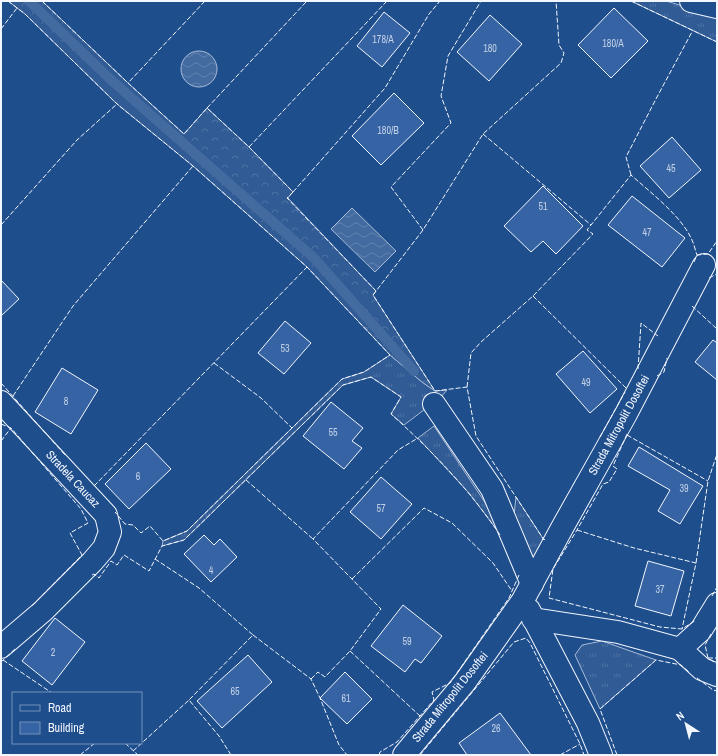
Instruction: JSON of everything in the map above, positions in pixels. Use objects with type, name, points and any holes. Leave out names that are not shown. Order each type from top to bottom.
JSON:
[{"type":"street","points":[[691,1],[717,7]]},
{"type":"street","name":"Strada Mitropolit Dosoftei","points":[[404,755],[465,682],[528,592],[626,414],[704,265]]},
{"type":"street","name":"Stradela Caucaz","points":[[1,402],[106,515],[110,532],[104,548],[92,562],[44,611],[1,647]]},
{"type":"street","points":[[434,404],[492,489],[528,592],[533,619],[588,723],[601,755]]},
{"type":"street","points":[[680,649],[701,630],[717,604]]},
{"type":"street","points":[[533,619],[618,632],[680,649],[702,669],[717,675]]},
{"type":"green space","points":[[8,1],[42,1],[184,134],[207,108],[249,147],[293,192],[288,198],[376,291],[373,295],[435,391],[390,355],[307,267],[193,166],[117,104],[25,14]]},
{"type":"green space","points":[[631,1],[666,1],[717,16],[717,42]]},
{"type":"green space","points":[[390,355],[435,391],[447,390],[441,397],[404,425],[391,414],[401,397],[371,377],[343,385],[184,540],[162,546],[163,541],[187,531],[342,379],[364,372]]},
{"type":"green space","points":[[434,426],[486,504],[500,534],[469,493],[418,438]]},
{"type":"green space","points":[[516,497],[544,540],[535,563],[514,515]]},
{"type":"green space","points":[[602,641],[656,660],[600,709],[575,655],[582,645]]},
{"type":"water","points":[[203,51],[212,56],[216,62],[216,76],[212,82],[203,87],[195,87],[186,82],[182,76],[181,65],[186,56],[192,52]]},
{"type":"water","points":[[352,208],[396,251],[375,272],[331,229]]},
{"type":"building","points":[[614,8],[648,41],[611,78],[578,45]]},
{"type":"building","points":[[384,12],[410,33],[382,67],[357,46]]},
{"type":"building","points":[[490,15],[522,44],[489,81],[457,52]]},
{"type":"building","points":[[394,93],[424,123],[381,165],[352,136]]},
{"type":"building","points":[[672,137],[701,170],[669,198],[640,166]]},
{"type":"building","points":[[543,186],[583,226],[556,254],[543,241],[531,252],[504,226]]},
{"type":"building","points":[[632,196],[685,238],[662,267],[608,225]]},
{"type":"building","points":[[1,280],[19,299],[1,316]]},
{"type":"building","points":[[285,321],[311,343],[284,374],[258,353]]},
{"type":"building","points":[[713,340],[717,343],[717,380],[695,362]]},
{"type":"building","points":[[583,351],[617,389],[590,413],[556,374]]},
{"type":"building","points":[[62,368],[98,390],[71,434],[35,412]]},
{"type":"building","points":[[331,402],[363,428],[352,441],[362,448],[344,469],[303,436]]},
{"type":"building","points":[[146,443],[171,469],[129,509],[105,484]]},
{"type":"building","points":[[639,447],[703,486],[680,524],[658,511],[670,490],[628,466]]},
{"type":"building","points":[[381,477],[412,504],[381,539],[350,512]]},
{"type":"building","points":[[204,535],[214,545],[220,539],[237,557],[211,582],[184,554]]},
{"type":"building","points":[[648,561],[684,571],[671,616],[635,606]]},
{"type":"building","points":[[403,605],[442,636],[421,663],[415,659],[405,672],[371,646]]},
{"type":"building","points":[[55,618],[85,642],[52,685],[22,661]]},
{"type":"building","points":[[248,655],[272,682],[222,728],[197,701]]},
{"type":"building","points":[[345,672],[372,699],[347,724],[320,698]]},
{"type":"building","points":[[500,713],[531,755],[467,755],[459,743]]},
{"type":"waterway","points":[[29,1],[110,79],[314,258],[414,371]]},
{"type":"fence","points":[[8,1],[25,14],[117,104],[193,166],[307,267],[390,355],[364,372],[342,379],[187,531],[163,541],[150,526],[141,533],[133,525],[125,524],[115,512]]},
{"type":"fence","points":[[42,1],[128,83]]},
{"type":"fence","points":[[205,1],[128,83],[184,134],[207,108],[249,147],[293,192],[287,198],[376,291]]},
{"type":"fence","points":[[207,108],[307,1]]},
{"type":"fence","points":[[249,147],[387,1]]},
{"type":"fence","points":[[293,192],[385,88],[429,14],[440,1]]},
{"type":"fence","points":[[423,230],[391,187],[451,123],[441,96],[448,56],[481,1]]},
{"type":"fence","points":[[545,539],[544,540],[476,436],[467,387],[435,391],[373,295],[423,230],[483,134],[561,63],[564,53],[559,45],[556,1]]},
{"type":"fence","points":[[631,1],[717,42]]},
{"type":"fence","points":[[1,29],[17,8]]},
{"type":"fence","points":[[631,175],[626,157],[693,30]]},
{"type":"fence","points":[[1,225],[77,140],[117,104]]},
{"type":"fence","points":[[483,134],[591,225]]},
{"type":"fence","points":[[13,396],[73,306],[193,166]]},
{"type":"fence","points":[[467,387],[471,353],[481,342],[533,296],[593,234],[587,230],[631,175],[680,221],[692,240],[697,255]]},
{"type":"fence","points":[[694,262],[697,255],[708,254],[717,241]]},
{"type":"fence","points":[[94,486],[307,267]]},
{"type":"fence","points":[[709,278],[717,274]]},
{"type":"fence","points":[[533,296],[627,389]]},
{"type":"fence","points":[[692,306],[717,329]]},
{"type":"fence","points":[[638,369],[641,323],[658,336]]},
{"type":"fence","points":[[657,376],[664,372],[667,358]]},
{"type":"fence","points":[[214,363],[261,398],[292,428]]},
{"type":"fence","points":[[92,575],[94,574],[99,578],[111,561],[117,565],[124,555],[149,571],[162,546],[184,540],[343,385],[371,377],[401,397],[391,414],[421,442],[463,486],[500,535]]},
{"type":"fence","points":[[1,383],[65,455]]},
{"type":"fence","points":[[600,437],[625,392]]},
{"type":"fence","points":[[1,424],[11,428],[81,509],[88,523],[70,533],[82,555],[32,606]]},
{"type":"fence","points":[[1,441],[11,428]]},
{"type":"fence","points":[[627,434],[613,466],[617,469],[609,482],[603,484],[553,569],[549,598],[660,627],[682,629],[696,620]]},
{"type":"fence","points":[[627,435],[708,481]]},
{"type":"fence","points":[[311,679],[318,672],[325,677],[350,651],[381,609],[313,539],[398,450],[418,438]]},
{"type":"fence","points":[[696,563],[708,481],[717,454]]},
{"type":"fence","points":[[246,480],[313,539]]},
{"type":"fence","points":[[352,579],[424,508],[452,523],[493,563],[512,591]]},
{"type":"fence","points":[[577,530],[634,548],[696,563],[682,629]]},
{"type":"fence","points":[[155,559],[199,588],[253,635],[189,700]]},
{"type":"fence","points":[[379,755],[380,752],[397,742],[434,700],[432,692],[450,683],[509,598],[519,575]]},
{"type":"fence","points":[[712,596],[717,587]]},
{"type":"fence","points":[[711,634],[705,645],[708,658],[717,664]]},
{"type":"fence","points":[[253,635],[311,679],[339,745],[347,755]]},
{"type":"fence","points":[[420,755],[514,642],[526,638],[530,643],[584,755]]},
{"type":"fence","points":[[1,662],[16,648]]},
{"type":"fence","points":[[350,651],[420,716]]},
{"type":"fence","points":[[708,658],[717,658]]},
{"type":"fence","points":[[3,660],[51,692]]},
{"type":"fence","points":[[617,755],[600,709],[656,660],[681,665],[689,672]]},
{"type":"fence","points":[[697,678],[713,690],[717,691]]},
{"type":"fence","points":[[142,743],[189,700],[219,736],[231,755]]},
{"type":"fence","points":[[80,755],[94,744]]},
{"type":"fence","points":[[126,744],[138,755]]},
{"type":"fence","points":[[133,751],[141,744]]},
{"type":"fence","points":[[560,755],[580,744]]}]
